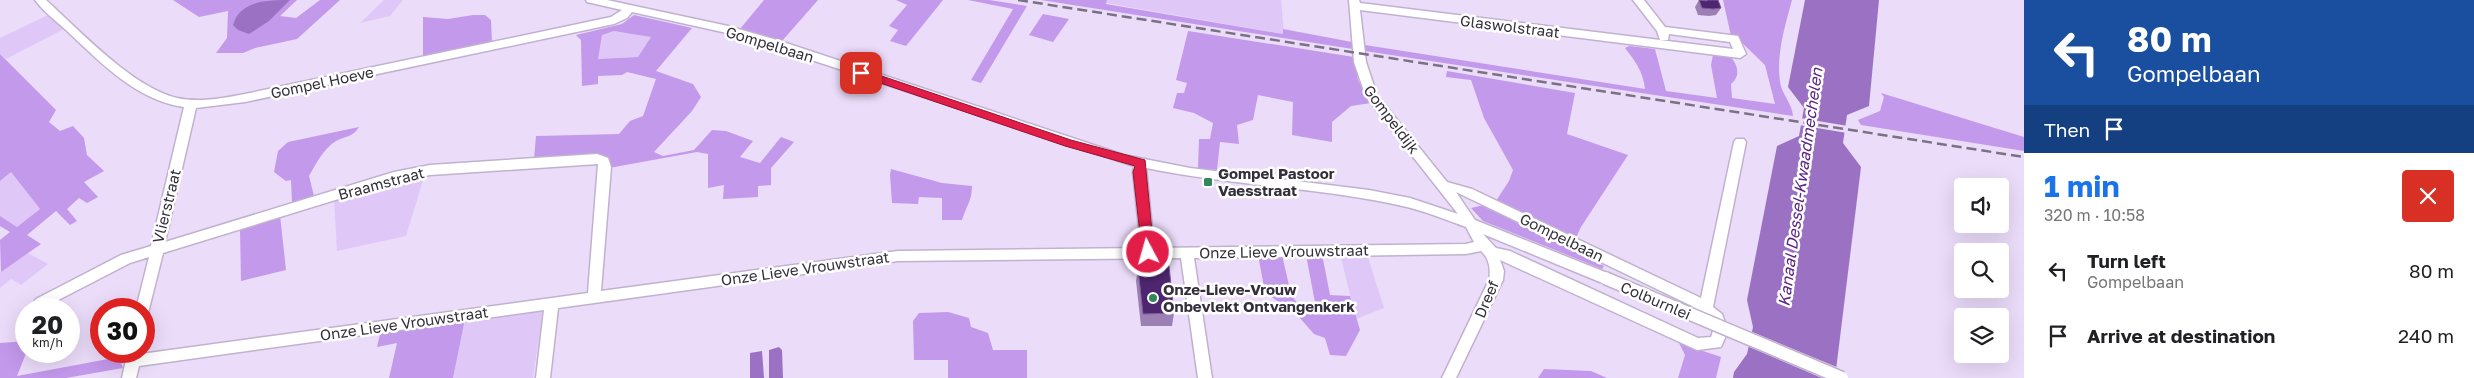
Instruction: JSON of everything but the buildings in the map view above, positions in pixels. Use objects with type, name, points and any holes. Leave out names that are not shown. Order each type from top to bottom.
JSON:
[{"type":"street","name":"Gompel Hoeve","points":[[40,0],[138,86],[171,101],[191,104],[245,98],[614,20],[623,16],[630,8]]},
{"type":"street","name":"Gompelbaan","points":[[591,0],[728,30],[772,43],[1060,140],[1141,163],[1190,172],[1377,196],[1410,203],[1470,223]]},
{"type":"street","points":[[1638,0],[1662,30],[1666,45]]},
{"type":"street","name":"Glaswolstraat","points":[[1354,3],[1740,54],[1734,39],[1662,30]]},
{"type":"street","name":"Gompeldijk","points":[[1354,3],[1359,62],[1364,83],[1372,98],[1459,204],[1470,223]]},
{"type":"street","name":"Vlierstraat","points":[[146,298],[191,104]]},
{"type":"street","points":[[1706,307],[1740,142]]},
{"type":"street","name":"Braamstraat","points":[[50,298],[113,264],[394,176],[430,170],[597,158],[604,161],[604,168],[594,297]]},
{"type":"street","points":[[1141,163],[1139,172],[1148,252]]},
{"type":"street","name":"Gompelbaan","points":[[1444,186],[1455,187],[1468,192],[1706,307],[1719,321],[1721,332],[1716,343],[1697,344],[1505,255],[1488,249]]},
{"type":"street","name":"Dreef","points":[[1449,378],[1496,280],[1497,271],[1488,249],[1470,223]]},
{"type":"street","name":"Colburnlei","points":[[1470,223],[1842,378]]},
{"type":"street","name":"Onze Lieve Vrouwstraat","points":[[155,353],[552,303],[898,256],[1488,249]]},
{"type":"street","points":[[1187,252],[1205,378]]},
{"type":"street","points":[[543,378],[552,303]]},
{"type":"street","points":[[129,378],[132,363]]},
{"type":"shaded area","points":[[173,0],[297,0],[280,16],[296,18],[320,0],[340,0],[297,39],[255,48],[243,53],[216,53],[227,38],[228,11],[199,17]]},
{"type":"shaded area","points":[[384,0],[403,0],[390,16],[360,23]]},
{"type":"shaded area","points":[[764,0],[818,0],[782,41],[740,29]]},
{"type":"shaded area","points":[[896,0],[943,0],[906,46],[890,41],[898,30],[889,26],[907,5]]},
{"type":"shaded area","points":[[968,0],[989,0],[1027,6],[981,83],[971,80],[1013,9]]},
{"type":"shaded area","points":[[1041,0],[1107,0],[1106,4],[1283,34],[1283,29],[1352,42],[1353,49]]},
{"type":"shaded area","points":[[1107,0],[1281,0],[1284,34],[1106,3]]},
{"type":"shaded area","points":[[1723,0],[1792,0],[1782,41],[1779,72],[1781,87],[1791,107],[1793,116],[1365,51],[1365,45],[1645,89],[1640,72],[1625,48],[1629,46],[1655,49],[1666,91],[1717,98],[1711,65],[1713,55],[1730,56],[1737,70],[1736,78],[1731,84],[1732,98],[1775,104],[1765,65],[1737,38],[1731,36]]},
{"type":"shaded area","points":[[1043,14],[1069,19],[1053,42],[1029,35]]},
{"type":"shaded area","points":[[48,15],[64,29],[6,59],[0,54],[0,38]]},
{"type":"shaded area","points":[[485,15],[491,20],[492,43],[423,57],[423,17],[448,19]]},
{"type":"shaded area","points":[[634,15],[692,28],[656,71],[693,84],[701,97],[692,111],[654,152],[663,156],[694,150],[712,130],[726,131],[753,141],[740,157],[760,163],[781,137],[794,142],[771,168],[771,185],[758,186],[758,197],[723,199],[724,185],[708,188],[708,154],[697,152],[609,168],[609,160],[598,154],[534,159],[536,136],[619,134],[630,121],[643,116],[656,79],[627,72],[622,75],[598,76],[598,84],[582,86],[581,40],[576,35],[622,24]],"holes":[[[614,31],[651,37],[638,57],[598,59],[602,35]]]},
{"type":"shaded area","points":[[614,31],[652,36],[638,57],[597,59],[602,34]]},
{"type":"shaded area","points":[[1188,31],[1354,57],[1358,80],[1371,103],[1351,106],[1332,122],[1332,142],[1292,135],[1293,102],[1258,95],[1253,120],[1237,125],[1239,144],[1220,142],[1217,170],[1198,169],[1199,139],[1210,139],[1213,123],[1194,113],[1173,108],[1177,93],[1184,93],[1187,83],[1176,80]]},
{"type":"shaded area","points":[[0,54],[56,110],[49,122],[60,131],[73,126],[84,138],[87,155],[104,171],[84,182],[98,197],[87,203],[79,198],[67,209],[77,221],[70,225],[56,211],[27,235],[41,244],[1,272],[0,240],[10,232],[0,226],[0,216],[17,227],[40,209],[11,172],[0,181]]},
{"type":"shaded area","points":[[1447,71],[1575,93],[1567,134],[1628,155],[1581,227],[1575,240],[1496,201],[1509,181],[1513,170],[1484,118],[1471,80],[1446,77]]},
{"type":"shaded area","points":[[1881,93],[2024,137],[2024,151],[1861,125],[1858,120],[1880,111],[1884,97]]},
{"type":"shaded area","points":[[359,127],[352,135],[332,144],[317,162],[309,176],[314,196],[292,203],[291,180],[286,181],[274,172],[278,151],[288,142]]},
{"type":"shaded area","points":[[891,169],[942,183],[972,186],[970,200],[962,220],[942,220],[942,198],[919,197],[918,204],[892,203]]},
{"type":"shaded area","points":[[11,172],[40,209],[17,227],[0,216],[0,181]]},
{"type":"shaded area","points":[[425,174],[406,236],[337,251],[334,199],[391,180]]},
{"type":"shaded area","points":[[1484,205],[1604,266],[1602,269],[1483,221],[1471,208]]},
{"type":"shaded area","points":[[280,215],[286,270],[241,281],[240,228]]},
{"type":"shaded area","points":[[28,253],[48,264],[21,285],[11,279],[0,288],[0,272]]},
{"type":"shaded area","points":[[1322,254],[1330,295],[1350,296],[1360,330],[1346,356],[1330,355],[1325,338],[1314,334],[1299,317],[1265,292],[1258,255],[1282,255],[1291,294],[1302,311],[1317,313],[1306,255]]},
{"type":"shaded area","points":[[1340,254],[1367,254],[1384,308],[1356,319]]},
{"type":"shaded area","points":[[543,309],[533,378],[453,378],[465,319]]},
{"type":"shaded area","points":[[948,312],[969,318],[971,327],[988,333],[993,350],[1027,350],[1027,378],[948,378],[948,360],[914,360],[913,321],[919,313]]},
{"type":"shaded area","points":[[465,319],[453,378],[389,378],[397,343],[377,347],[381,330]]},
{"type":"shaded area","points":[[15,342],[15,363],[22,363],[17,376],[90,362],[121,363],[123,368],[66,378],[0,378],[0,343]]},
{"type":"shaded area","points":[[1679,343],[1721,357],[1716,378],[1678,378],[1685,355]]},
{"type":"shaded area","points":[[1544,369],[1591,371],[1607,378],[1538,378]]},
{"type":"water","points":[[290,0],[269,21],[249,34],[238,30],[233,25],[242,11],[249,6],[265,1]]},
{"type":"water","name":"Kanaal Dessel-Kwaadmechelen","points":[[1805,0],[1879,0],[1869,106],[1847,115],[1843,143],[1861,167],[1835,378],[1733,378],[1734,372],[1747,354],[1753,327],[1747,300],[1777,146],[1799,136],[1804,108],[1788,87]]},
{"type":"water","points":[[779,347],[782,350],[783,378],[769,378],[769,350]]},
{"type":"water","points":[[762,351],[764,378],[750,378],[750,353]]},
{"type":"pier","points":[[1800,118],[1848,126],[1847,133],[1799,125]]},
{"type":"pier","points":[[1750,331],[1839,368],[1837,378],[1822,378],[1747,346]]},
{"type":"railway","points":[[1018,0],[2024,157]]},
{"type":"place","name":"Gompel Pastoor Vaesstraat","points":[[1208,182]]},
{"type":"place","name":"Onze-Lieve-Vrouw Onbevlekt Ontvangenkerk","points":[[1153,298]]},
{"type":"route","points":[[861,73],[1069,143],[1123,160],[1141,163],[1139,172],[1148,252]]}]
